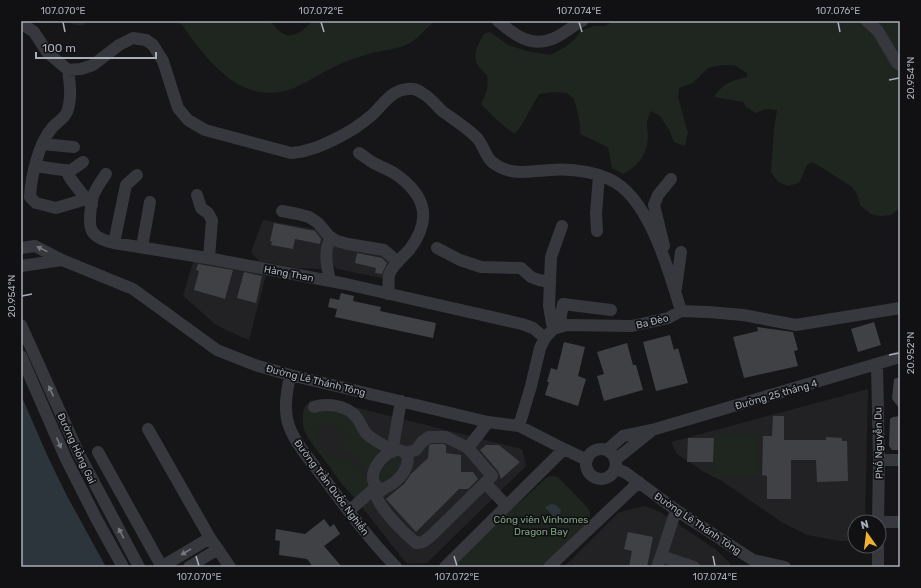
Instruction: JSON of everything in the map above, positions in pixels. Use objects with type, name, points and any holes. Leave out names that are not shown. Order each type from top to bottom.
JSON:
[{"type":"street","points":[[498,21],[513,34],[532,41],[552,39],[582,21]]},
{"type":"street","points":[[867,21],[878,31],[897,63],[900,65]]},
{"type":"street","points":[[21,23],[34,32],[47,52],[68,70],[81,69],[93,65],[119,45],[133,38],[146,40],[153,45],[163,61],[178,108],[188,120],[205,130],[291,153],[300,152],[319,146],[355,128],[372,114],[392,93],[413,88],[423,93],[477,137],[491,161],[506,171],[524,173],[550,170],[582,170],[620,186],[642,210],[666,262],[681,311]]},
{"type":"street","points":[[66,170],[73,182],[89,202],[56,208],[36,203],[30,197],[35,166],[42,144],[52,127],[59,123],[66,114],[70,99],[68,70]]},
{"type":"street","points":[[42,144],[74,147]]},
{"type":"street","points":[[360,153],[372,162],[394,173],[415,192],[422,202],[424,212],[424,220],[419,234],[390,275],[388,294]]},
{"type":"street","points":[[35,166],[70,171],[83,162]]},
{"type":"street","name":"Hàng Than","points":[[106,174],[89,202],[89,221],[92,230],[100,238],[114,243],[209,258],[330,281],[552,332]]},
{"type":"street","points":[[114,243],[126,185],[137,175]]},
{"type":"street","points":[[597,231],[596,213],[599,176]]},
{"type":"street","points":[[666,262],[662,236],[654,204],[658,195],[670,179]]},
{"type":"street","points":[[197,195],[201,208],[208,213],[212,220],[209,258]]},
{"type":"street","points":[[142,247],[150,202]]},
{"type":"street","points":[[282,211],[309,217],[318,223],[331,237],[348,244],[384,250],[398,262]]},
{"type":"street","points":[[552,332],[549,306],[551,257],[562,226]]},
{"type":"street","points":[[330,281],[326,252],[327,244],[331,237]]},
{"type":"street","name":"Đường Lê Thánh Tông","points":[[21,248],[35,246],[62,260],[133,289],[216,350],[290,375],[488,422],[519,426],[587,460]]},
{"type":"street","points":[[437,248],[460,260],[481,267],[521,268],[531,277],[549,282]]},
{"type":"street","points":[[676,294],[681,252]]},
{"type":"street","points":[[21,266],[62,260]]},
{"type":"street","points":[[519,426],[540,348],[552,332],[563,304],[611,310]]},
{"type":"street","name":"Ba Đèo","points":[[552,332],[567,325],[632,326],[668,318],[681,311],[743,315],[796,325],[900,308]]},
{"type":"street","name":"Đường Hồng Gai","points":[[21,325],[78,454],[139,567]]},
{"type":"street","name":"Đường Hồng Gai","points":[[21,356],[66,459],[123,567]]},
{"type":"street","name":"Đường 25 tháng 4","points":[[613,459],[623,436],[652,430],[900,357]]},
{"type":"street","name":"Phố Nguyễn Du","points":[[877,364],[879,460],[878,514]]},
{"type":"street","name":"Đường Trần Quốc Nghiễn","points":[[290,375],[285,408],[292,434],[309,459],[349,511],[396,567]]},
{"type":"street","points":[[392,452],[401,402]]},
{"type":"street","points":[[314,407],[331,405],[342,407],[353,413],[368,436],[389,448],[392,452]]},
{"type":"street","points":[[468,448],[488,422]]},
{"type":"street","points":[[148,429],[210,538],[230,567]]},
{"type":"street","points":[[429,437],[446,437],[468,448],[492,476],[486,484],[431,536],[423,542],[416,543],[404,533],[378,502],[376,496],[378,488],[373,482],[378,462],[392,452],[399,450],[406,453],[416,450],[422,442],[429,437]]},
{"type":"street","points":[[445,567],[564,449]]},
{"type":"street","points":[[603,449],[613,459],[611,475],[603,478],[595,477],[588,472],[587,460],[591,453],[595,450],[603,449]]},
{"type":"street","points":[[98,452],[161,567],[210,538]]},
{"type":"street","points":[[349,511],[378,488],[391,484],[401,475],[407,467],[408,459],[406,453]]},
{"type":"street","name":"Đường Lê Thánh Tông","points":[[613,459],[626,473],[752,563],[785,567]]},
{"type":"street","points":[[879,460],[900,460]]},
{"type":"street","points":[[549,567],[639,482]]},
{"type":"street","points":[[486,484],[507,506]]},
{"type":"street","points":[[87,500],[99,493]]},
{"type":"street","points":[[676,510],[659,562],[694,567]]},
{"type":"street","points":[[887,522],[900,522]]},
{"type":"street","points":[[189,567],[218,549]]},
{"type":"street","points":[[878,554],[878,567]]},
{"type":"shaded area","points":[[263,220],[320,230],[325,234],[324,268],[297,268],[259,261],[251,252]]},
{"type":"shaded area","points":[[333,245],[376,252],[390,258],[387,279],[337,269],[331,263]]},
{"type":"shaded area","points":[[194,259],[266,275],[249,340],[215,324],[183,296]]},
{"type":"shaded area","points":[[868,389],[865,514],[847,514],[847,541],[807,535],[783,523],[722,481],[704,472],[677,454],[671,442]]},
{"type":"shaded area","points":[[21,395],[67,496],[106,567],[21,567]]},
{"type":"shaded area","points":[[322,399],[522,449],[526,466],[427,563],[407,564],[338,477],[309,439],[304,430],[304,408],[310,401]]},
{"type":"shaded area","points":[[551,504],[556,505],[561,510],[558,522],[545,507]]},
{"type":"shaded area","points":[[645,506],[660,512],[715,549],[730,563],[731,567],[564,567],[618,513]]},
{"type":"green space","points":[[69,21],[86,21],[84,25],[80,26],[74,25]]},
{"type":"green space","points":[[177,21],[270,21],[282,33],[292,35],[302,31],[313,21],[436,21],[414,41],[406,45],[372,53],[340,64],[294,88],[276,93],[259,92],[243,87],[229,78],[203,53],[182,25]]},
{"type":"green space","points":[[615,21],[900,21],[900,208],[891,215],[880,216],[871,214],[860,205],[857,194],[852,187],[812,162],[807,165],[799,183],[788,186],[778,182],[771,172],[774,128],[777,110],[766,109],[756,113],[747,108],[743,102],[714,97],[717,92],[728,83],[747,77],[747,73],[734,65],[722,65],[708,68],[693,83],[679,88],[678,97],[688,133],[685,146],[674,142],[669,130],[660,116],[651,111],[647,121],[648,142],[644,154],[633,168],[623,174],[612,168],[608,147],[580,134],[579,121],[574,99],[567,93],[553,92],[539,94],[520,128],[514,134],[481,104],[487,90],[488,79],[487,75],[478,66],[475,56],[484,34],[490,32],[508,45],[527,51],[550,55],[565,47],[576,38],[580,31],[594,26],[604,26]]},
{"type":"green space","points":[[306,405],[315,414],[323,409],[347,415],[352,420],[358,432],[370,443],[380,449],[374,463],[370,468],[366,468],[347,449],[338,452],[336,449],[347,439],[333,423],[321,426],[315,434],[315,438],[326,455],[334,459],[345,455],[364,474],[368,489],[357,499],[343,486],[307,435],[303,421],[303,414]]},
{"type":"green space","points":[[714,434],[758,434],[758,477],[713,477]]},
{"type":"green space","points":[[395,458],[401,459],[402,463],[390,476],[379,479],[380,471]]},
{"type":"green space","name":"Công viên Vinhomes Dragon Bay","points":[[547,477],[558,477],[588,508],[590,512],[589,521],[541,567],[450,567]]},
{"type":"building","points":[[274,223],[315,231],[321,239],[320,244],[295,239],[293,249],[271,245],[272,242],[270,241]]},
{"type":"building","points":[[357,253],[382,258],[387,263],[382,274],[375,273],[376,268],[355,263]]},
{"type":"building","points":[[198,264],[233,270],[225,299],[194,290],[199,271],[196,270]]},
{"type":"building","points":[[244,272],[262,276],[256,303],[237,298]]},
{"type":"building","points":[[341,293],[354,296],[353,301],[381,307],[380,311],[436,323],[433,338],[335,317],[337,309],[328,307],[330,298],[339,300]]},
{"type":"building","points":[[874,322],[881,345],[858,352],[851,329]]},
{"type":"building","points":[[757,327],[793,332],[798,350],[794,351],[798,366],[744,378],[733,337],[758,331]]},
{"type":"building","points":[[670,335],[674,350],[678,348],[688,383],[656,391],[643,342]]},
{"type":"building","points":[[564,342],[585,347],[578,376],[586,379],[578,406],[545,395],[551,368],[557,370]]},
{"type":"building","points":[[627,343],[633,365],[636,365],[643,390],[604,401],[597,376],[604,374],[597,352]]},
{"type":"building","points":[[900,377],[900,409],[892,399],[894,379]]},
{"type":"building","points":[[773,416],[784,416],[784,440],[826,440],[826,437],[842,438],[842,441],[847,441],[848,481],[817,482],[816,460],[791,460],[791,499],[767,499],[767,476],[762,475],[763,436],[772,436]]},
{"type":"building","points":[[900,416],[900,450],[892,450],[889,446],[890,419]]},
{"type":"building","points":[[688,438],[714,438],[713,462],[687,462]]},
{"type":"building","points":[[431,444],[444,444],[446,445],[446,453],[461,455],[461,472],[473,472],[478,479],[468,489],[459,489],[416,532],[386,499],[404,484],[411,474],[428,458],[429,446]]},
{"type":"building","points":[[486,445],[499,445],[520,462],[501,479],[498,471],[480,450]]},
{"type":"building","points":[[324,519],[330,527],[334,524],[340,534],[324,546],[342,567],[313,567],[307,559],[279,555],[280,541],[275,540],[276,529],[305,534]]},
{"type":"building","points":[[628,532],[653,537],[647,567],[629,567],[632,551],[624,549]]}]
